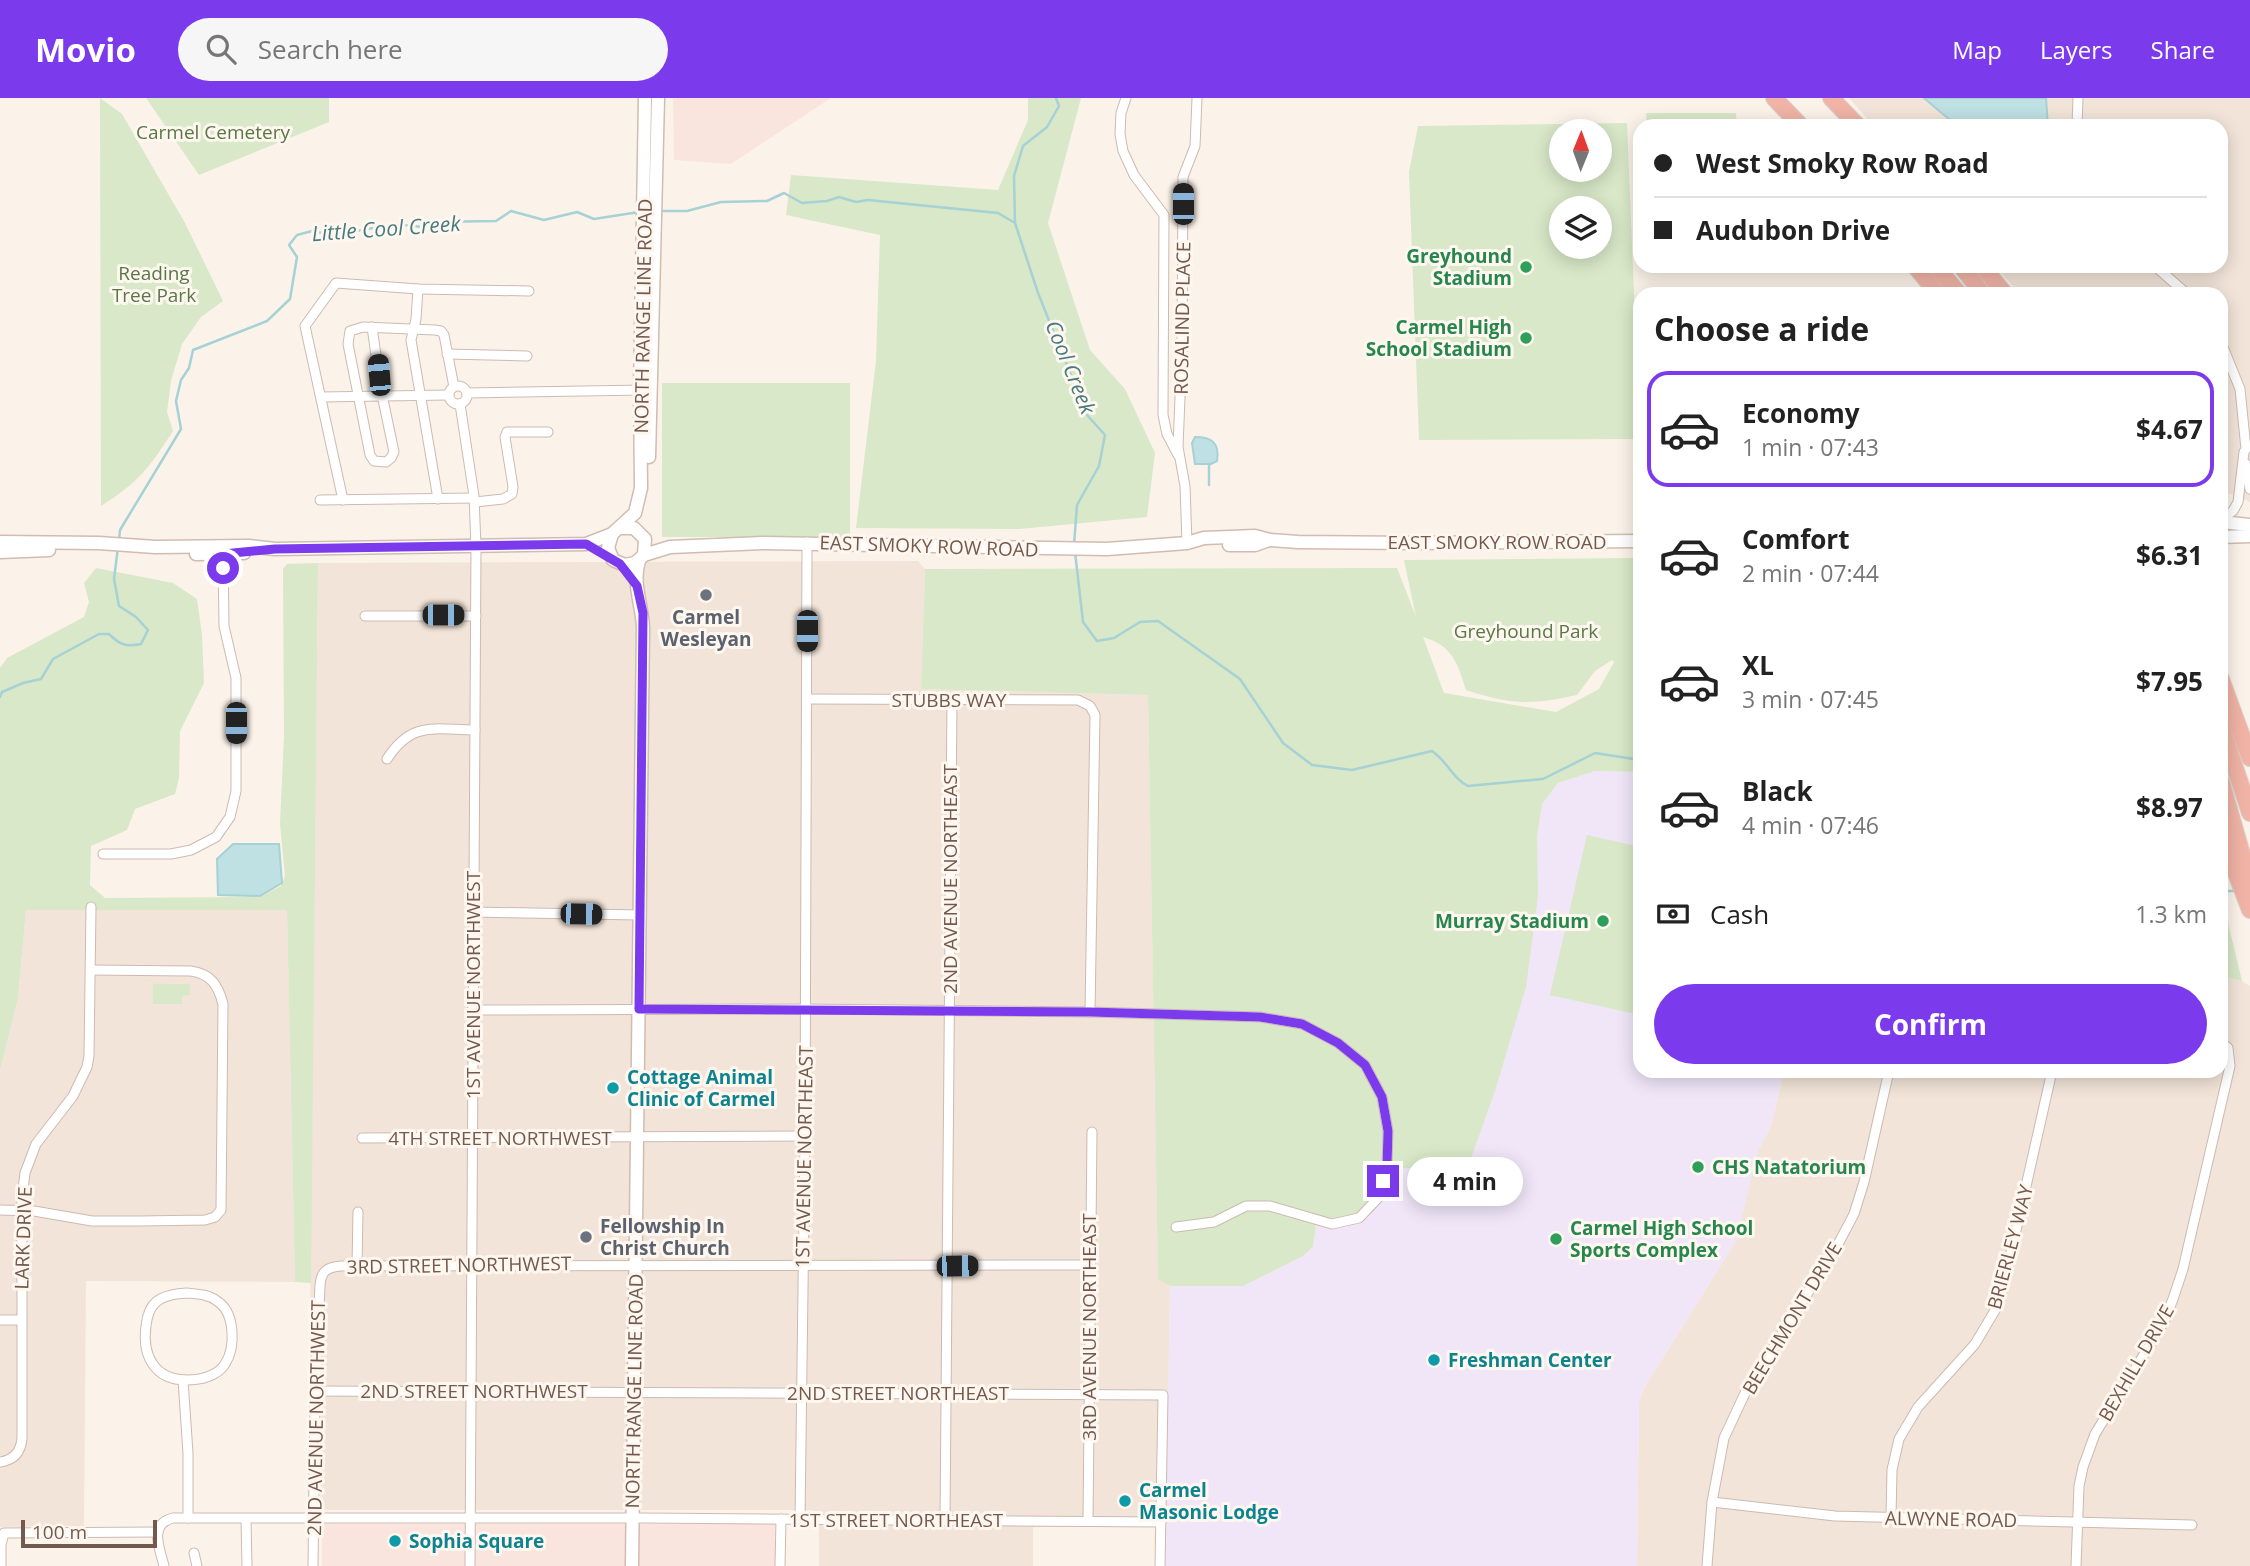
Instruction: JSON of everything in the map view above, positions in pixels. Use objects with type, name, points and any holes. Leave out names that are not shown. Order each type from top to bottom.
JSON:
[{"type":"highway","points":[[1769,98],[1786,119]]},
{"type":"highway","points":[[1774,98],[1794,119]]},
{"type":"highway","points":[[1818,98],[1838,119]]},
{"type":"highway","points":[[1831,98],[1851,119]]},
{"type":"highway","points":[[1921,273],[1932,287]]},
{"type":"highway","points":[[1942,273],[1953,287]]},
{"type":"highway","points":[[1966,273],[1978,287]]},
{"type":"highway","points":[[1988,273],[1999,287]]},
{"type":"highway","points":[[2228,697],[2250,758]]},
{"type":"highway","points":[[2228,746],[2250,813]]},
{"type":"highway","points":[[2228,805],[2250,882]]},
{"type":"highway","points":[[2228,854],[2250,910]]},
{"type":"street","name":"NORTH RANGE LINE ROAD","points":[[645,98],[651,188]]},
{"type":"street","name":"NORTH RANGE LINE ROAD","points":[[616,531],[635,513],[640,497],[651,188],[657,98]]},
{"type":"street","name":"ROSALIND PLACE","points":[[1126,98],[1120,124],[1123,151],[1134,175],[1164,215],[1163,415],[1167,434],[1180,459]]},
{"type":"street","name":"ROSALIND PLACE","points":[[1187,543],[1187,517],[1178,447],[1184,177],[1195,146],[1197,98]]},
{"type":"street","points":[[2077,119],[2078,98]]},
{"type":"street","points":[[2163,273],[2179,287]]},
{"type":"street","points":[[342,500],[305,326],[336,283],[418,289],[529,291]]},
{"type":"street","points":[[418,289],[411,340],[438,499]]},
{"type":"street","points":[[372,327],[382,396],[394,452],[389,460],[382,463],[374,461],[370,455],[348,344],[350,331],[358,327],[372,327],[441,331],[447,354],[452,403],[460,404],[466,399],[467,393]]},
{"type":"street","points":[[447,354],[527,356]]},
{"type":"street","points":[[2228,359],[2240,389],[2246,438],[2238,502],[2228,515]]},
{"type":"street","points":[[321,397],[420,396],[461,387],[467,393],[645,390]]},
{"type":"street","name":"NORTH RANGE LINE ROAD","points":[[643,536],[641,523],[649,488],[645,390]]},
{"type":"street","name":"1ST AVENUE NORTHWEST","points":[[460,404],[475,500],[476,547],[470,1566]]},
{"type":"street","points":[[320,500],[503,499],[512,494],[513,487],[505,437],[507,432],[548,432]]},
{"type":"street","points":[[2244,452],[2250,489]]},
{"type":"street","points":[[2228,521],[2250,525]]},
{"type":"street","points":[[0,542],[223,550],[476,547],[586,544],[630,527],[643,536],[642,558],[630,565],[586,544]]},
{"type":"street","points":[[616,531],[608,548],[616,560]]},
{"type":"street","name":"EAST SMOKY ROW ROAD","points":[[643,536],[670,547]]},
{"type":"street","name":"EAST SMOKY ROW ROAD","points":[[642,558],[670,547],[807,542],[1107,549],[1187,543],[1215,537],[1255,536],[1269,540],[1436,543],[1633,541]]},
{"type":"street","points":[[2228,537],[2250,536]]},
{"type":"street","name":"1ST AVENUE NORTHEAST","points":[[800,1519],[805,1136],[807,542]]},
{"type":"street","points":[[0,552],[98,546]]},
{"type":"street","points":[[103,854],[181,853],[204,845],[219,834],[230,817],[236,791],[236,678],[224,626],[223,550]]},
{"type":"street","name":"NORTH RANGE LINE ROAD","points":[[637,586],[642,558]]},
{"type":"street","name":"NORTH RANGE LINE ROAD","points":[[616,560],[637,586],[642,604],[643,627],[632,1566]]},
{"type":"street","points":[[365,616],[476,616]]},
{"type":"street","name":"STUBBS WAY","points":[[807,698],[1078,700],[1090,706],[1095,715],[1090,1012]]},
{"type":"street","name":"2ND AVENUE NORTHEAST","points":[[945,1520],[951,700]]},
{"type":"street","points":[[387,759],[396,746],[413,733],[429,730],[475,730]]},
{"type":"street","name":"LARK DRIVE","points":[[0,1462],[13,1458],[19,1450],[22,1438],[21,1320],[25,1173],[36,1144],[74,1096],[89,1056],[91,907]]},
{"type":"street","points":[[473,912],[640,915]]},
{"type":"street","points":[[0,1210],[92,1221],[205,1220],[215,1217],[221,1210],[223,1004],[218,988],[206,976],[191,971],[91,970]]},
{"type":"street","points":[[472,1010],[805,1009],[1260,1017],[1302,1024],[1338,1043],[1365,1065],[1382,1097],[1388,1131],[1387,1167],[1380,1196],[1359,1218],[1332,1224],[1270,1206],[1246,1206],[1214,1222],[1176,1227]]},
{"type":"street","name":"BEXHILL DRIVE","points":[[2228,1048],[2228,1075]]},
{"type":"street","name":"BEECHMONT DRIVE","points":[[1707,1566],[1718,1461],[1732,1419],[1854,1214],[1887,1078]]},
{"type":"street","name":"BRIERLEY WAY","points":[[1891,1518],[1894,1455],[1907,1422],[1975,1344],[1997,1307],[2050,1078]]},
{"type":"street","name":"BEXHILL DRIVE","points":[[2076,1566],[2080,1486],[2088,1448],[2164,1322],[2183,1269],[2227,1078]]},
{"type":"street","name":"3RD AVENUE NORTHEAST","points":[[1088,1521],[1092,1132]]},
{"type":"street","name":"4TH STREET NORTHWEST","points":[[362,1138],[805,1136]]},
{"type":"street","points":[[357,1266],[358,1212]]},
{"type":"street","name":"3RD STREET NORTHWEST","points":[[324,1271],[332,1267],[472,1265],[1089,1265]]},
{"type":"street","name":"2ND AVENUE NORTHWEST","points":[[313,1566],[315,1391],[320,1278],[324,1271]]},
{"type":"street","points":[[187,1293],[209,1296],[227,1311],[231,1323],[231,1346],[225,1365],[218,1372],[183,1380],[160,1374],[147,1357],[147,1318],[158,1300],[187,1293]]},
{"type":"street","points":[[0,1320],[21,1320]]},
{"type":"street","points":[[183,1380],[188,1453],[188,1518]]},
{"type":"street","name":"2ND STREET NORTHWEST","points":[[315,1391],[634,1391]]},
{"type":"street","name":"2ND STREET NORTHEAST","points":[[634,1391],[1163,1395],[1161,1522]]},
{"type":"street","name":"ALWYNE ROAD","points":[[1712,1502],[1804,1514],[2192,1525]]},
{"type":"street","name":"1ST STREET NORTHEAST","points":[[158,1532],[165,1520],[188,1518],[1161,1522]]},
{"type":"street","points":[[246,1519],[247,1566]]},
{"type":"street","points":[[780,1566],[781,1519]]},
{"type":"street","points":[[1160,1566],[1161,1522]]},
{"type":"street","points":[[1,1566],[4,1533],[158,1532],[158,1545],[164,1566]]},
{"type":"street","points":[[194,1553],[197,1566]]},
{"type":"shaded area","points":[[673,98],[831,98],[731,164],[674,160]]},
{"type":"shaded area","points":[[1849,98],[2250,98],[2250,502],[2228,493],[2228,287],[2014,287],[2001,273],[2228,273],[2228,119],[1868,119]]},
{"type":"shaded area","points":[[918,561],[925,569],[921,689],[1148,695],[1158,1278],[1170,1286],[1166,1527],[1033,1527],[1033,1566],[819,1566],[819,1512],[810,1510],[324,1510],[308,1504],[318,563]]},
{"type":"shaded area","points":[[1595,771],[1633,772],[1633,1078],[1782,1078],[1771,1126],[1758,1151],[1736,1241],[1644,1388],[1639,1402],[1637,1566],[1165,1566],[1170,1286],[1243,1286],[1303,1256],[1313,1247],[1316,1225],[1339,1228],[1391,1168],[1537,837],[1542,804],[1558,783]]},
{"type":"shaded area","points":[[26,910],[287,910],[295,1282],[86,1281],[84,1526],[0,1527],[0,1071],[18,998]]},
{"type":"shaded area","points":[[2228,978],[2250,986],[2250,1566],[1637,1566],[1639,1402],[1644,1388],[1736,1241],[1758,1151],[1771,1126],[1782,1078],[2228,1078]]},
{"type":"shaded area","points":[[322,1524],[775,1524],[775,1566],[322,1566]]},
{"type":"green space","name":"Reading Tree Park","points":[[100,98],[122,114],[185,223],[223,301],[201,317],[182,344],[171,381],[167,412],[173,431],[142,473],[101,506]]},
{"type":"green space","name":"Carmel Cemetery","points":[[146,98],[329,98],[329,122],[199,175]]},
{"type":"green space","points":[[1028,98],[1081,98],[1048,223],[1090,350],[1125,389],[1155,453],[1147,517],[1019,529],[856,528],[876,361],[880,235],[786,215],[791,175],[998,190],[1028,120]]},
{"type":"green space","points":[[1646,113],[1736,113],[1736,119],[1646,119]]},
{"type":"green space","name":"Carmel High School Stadium","points":[[1612,123],[1627,123],[1634,287],[1633,439],[1419,440],[1409,172],[1418,126],[1549,124],[1549,182],[1612,182]]},
{"type":"green space","points":[[662,383],[850,383],[850,537],[662,537]]},
{"type":"green space","name":"Greyhound Park","points":[[1633,558],[1633,772],[1595,771],[1558,783],[1542,804],[1537,837],[1538,896],[1526,987],[1495,1091],[1467,1169],[1391,1168],[1383,1197],[1368,1216],[1346,1225],[1316,1225],[1313,1247],[1303,1256],[1243,1286],[1170,1286],[1158,1279],[1148,695],[921,689],[925,569],[1397,568],[1416,617],[1404,560]],"holes":[[[1423,637],[1441,645],[1452,657],[1466,690],[1509,701],[1546,701],[1577,695],[1595,671],[1612,660],[1614,662],[1599,689],[1556,712],[1444,693]]]},
{"type":"green space","points":[[318,563],[311,1283],[295,1282],[287,910],[26,910],[18,998],[0,1071],[0,668],[7,658],[84,617],[89,602],[84,583],[96,568],[173,583],[197,599],[204,683],[180,731],[179,778],[175,794],[135,809],[127,830],[91,846],[90,885],[105,898],[260,897],[281,886],[285,876],[280,824],[284,736],[283,569],[287,564]]},
{"type":"green space","name":"Murray Stadium","points":[[1587,835],[1633,845],[1633,1013],[1550,995]]},
{"type":"green space","points":[[2228,923],[2242,981],[2228,978]]},
{"type":"green space","points":[[153,984],[190,984],[190,995],[182,996],[182,1004],[153,1004]]},
{"type":"water","points":[[1924,98],[2046,98],[2048,119],[1949,119]]},
{"type":"water","points":[[1195,437],[1206,438],[1216,445],[1217,461],[1211,464],[1195,464],[1192,443]]},
{"type":"water","points":[[233,844],[279,844],[282,883],[260,896],[218,895],[217,859]]},
{"type":"waterway","name":"Cool Creek","points":[[1056,98],[1059,106],[1047,127],[1023,146],[1014,176],[1015,223],[1038,293],[1087,415],[1105,435],[1099,466],[1077,505],[1074,545]]},
{"type":"waterway","name":"Little Cool Creek","points":[[659,211],[687,211],[721,202],[767,201],[784,193],[802,203],[839,197],[856,202],[868,200],[998,213],[1015,223]]},
{"type":"waterway","name":"Little Cool Creek","points":[[119,540],[120,530],[181,429],[176,401],[193,350],[267,321],[290,299],[297,257],[289,245],[297,235],[312,231],[335,235],[395,224],[422,227],[432,222],[496,221],[511,211],[544,220],[577,212],[594,219],[639,212]]},
{"type":"waterway","points":[[1209,464],[1209,485]]},
{"type":"waterway","name":"Little Cool Creek","points":[[0,697],[2,692],[41,679],[53,659],[99,634],[109,634],[124,644],[141,644],[148,630],[136,617],[119,606],[114,579],[118,547]]},
{"type":"waterway","name":"Cool Creek","points":[[1075,552],[1083,622],[1097,641],[1114,638],[1140,622],[1158,621],[1240,679],[1283,743],[1312,765],[1352,770],[1432,751],[1468,786],[1543,779],[1595,753],[1633,759]]},
{"type":"waterway","name":"Cool Creek","points":[[2228,891],[2235,891]]},
{"type":"place","name":"Greyhound Stadium","points":[[1526,267]]},
{"type":"place","name":"Carmel High School Stadium","points":[[1526,338]]},
{"type":"place","name":"Carmel Wesleyan","points":[[706,595]]},
{"type":"place","name":"Murray Stadium","points":[[1603,921]]},
{"type":"place","name":"Cottage Animal Clinic of Carmel","points":[[613,1088]]},
{"type":"place","name":"CHS Natatorium","points":[[1698,1167]]},
{"type":"place","name":"Fellowship In Christ Church","points":[[586,1237]]},
{"type":"place","name":"Carmel High School Sports Complex","points":[[1556,1239]]},
{"type":"place","name":"Freshman Center","points":[[1434,1360]]},
{"type":"place","name":"Carmel Masonic Lodge","points":[[1125,1501]]},
{"type":"place","name":"Sophia Square","points":[[395,1541]]},
{"type":"route","points":[[223,568],[223,554],[275,549],[586,544],[611,556],[620,564],[637,586],[643,613],[639,1009],[1090,1012],[1260,1017],[1302,1024],[1338,1043],[1365,1065],[1382,1097],[1388,1131],[1387,1167],[1383,1181]]}]
